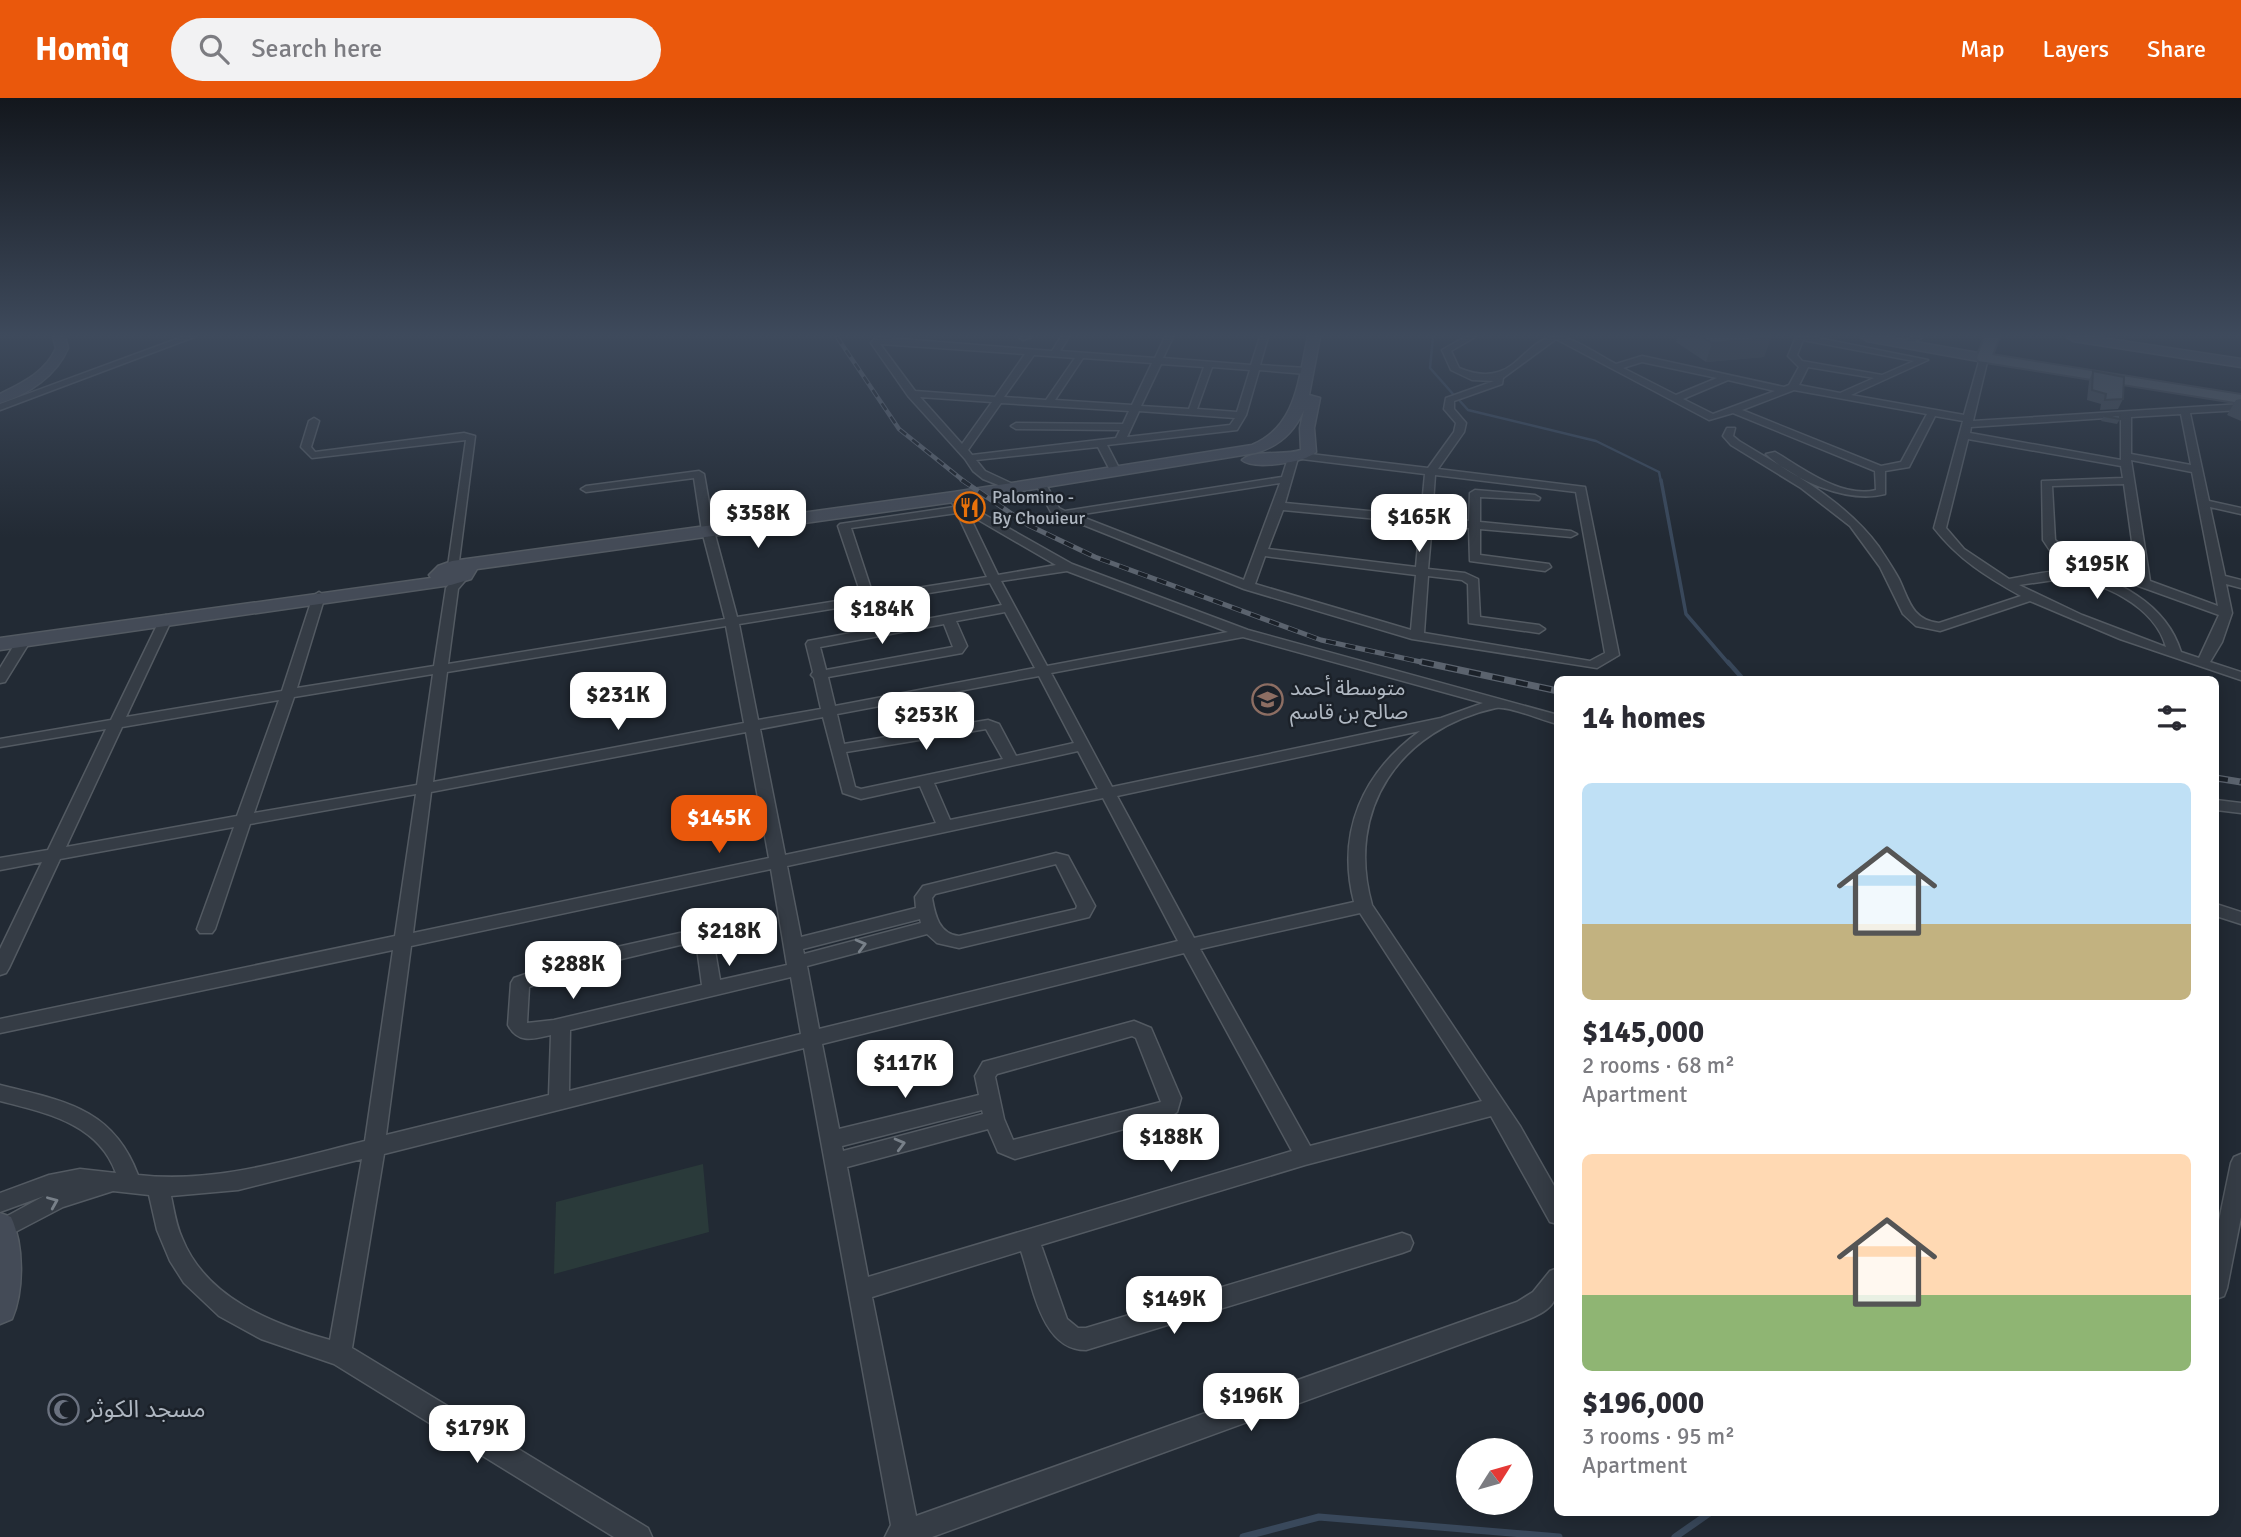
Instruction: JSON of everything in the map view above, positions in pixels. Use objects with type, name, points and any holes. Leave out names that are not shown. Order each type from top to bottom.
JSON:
[{"type":"main road","points":[[1158,466],[1276,440],[1296,417],[1299,404]]},
{"type":"main road","points":[[1299,454],[1312,404]]},
{"type":"main road","points":[[1276,440],[1299,454]]},
{"type":"main road","points":[[841,519],[1011,487],[1158,466],[1299,454]]},
{"type":"main road","points":[[0,644],[710,535],[958,505],[1040,483]]},
{"type":"main road","points":[[0,634],[454,575]]},
{"type":"street","points":[[919,404],[935,425],[967,454],[973,467],[1011,487]]},
{"type":"street","points":[[967,454],[994,404]]},
{"type":"street","points":[[1080,404],[1241,415]]},
{"type":"street","points":[[1120,441],[1137,404]]},
{"type":"street","points":[[1193,408],[1194,404]]},
{"type":"street","points":[[967,454],[1224,431],[1237,426],[1244,404]]},
{"type":"street","points":[[1417,636],[1424,521],[1430,472],[1459,432],[1461,423],[1449,409],[1449,404]]},
{"type":"street","points":[[1685,404],[1837,489],[1879,494],[1882,490],[1880,469]]},
{"type":"street","points":[[1712,418],[1747,404]]},
{"type":"street","points":[[1891,404],[1932,412],[1967,426],[2126,460],[2198,470]]},
{"type":"street","points":[[1972,404],[1940,528],[1967,559],[2032,596],[2085,621],[2175,655],[2241,676]]},
{"type":"street","points":[[1967,426],[2241,407]]},
{"type":"street","points":[[1734,410],[1880,469],[1905,465],[1932,412]]},
{"type":"street","points":[[2185,410],[2225,607],[2215,642],[2202,664]]},
{"type":"street","points":[[2126,414],[2128,481],[2144,584]]},
{"type":"street","points":[[314,421],[306,447],[308,454],[312,455],[464,436],[471,438],[404,941],[374,1149],[339,1354]]},
{"type":"street","points":[[1016,426],[1128,427]]},
{"type":"street","points":[[1731,430],[1728,436],[1735,443],[1809,491],[1857,527],[1895,583],[1899,600],[1909,615],[1924,626],[1940,627],[2032,596]]},
{"type":"street","points":[[1040,483],[1055,510],[1062,514],[1220,578],[1417,636],[1592,665],[1612,655],[1581,489],[1278,452],[1276,440]]},
{"type":"street","points":[[1101,443],[1116,472]]},
{"type":"street","points":[[1248,586],[1287,479],[1299,454]]},
{"type":"street","points":[[586,489],[699,474],[710,535],[732,622],[775,862],[859,1290],[901,1535],[1524,1310],[1541,1300],[1554,1284]]},
{"type":"street","points":[[1062,514],[1287,479]]},
{"type":"street","points":[[2128,481],[2046,483],[2049,540],[2053,547],[2065,555],[2144,584],[2225,607],[2241,604]]},
{"type":"street","points":[[1535,498],[1475,493],[1474,558],[1545,567]]},
{"type":"street","points":[[2205,503],[2241,511]]},
{"type":"street","points":[[958,505],[1068,567],[1243,633],[1554,719]]},
{"type":"street","points":[[958,505],[1007,608],[1305,1156]]},
{"type":"street","points":[[1279,506],[1572,534]]},
{"type":"street","points":[[841,519],[869,600]]},
{"type":"street","points":[[1261,552],[1423,571],[1474,582],[1474,620],[1539,629]]},
{"type":"street","points":[[0,743],[1068,567]]},
{"type":"street","points":[[2008,583],[2069,575],[2100,584],[2149,607],[2159,624],[2170,634],[2175,655]]},
{"type":"street","points":[[2220,579],[2241,584]]},
{"type":"street","points":[[206,929],[288,694],[319,596]]},
{"type":"street","points":[[1007,608],[817,642],[812,646],[847,788],[853,793],[1082,746]]},
{"type":"street","points":[[0,968],[166,619]]},
{"type":"street","points":[[818,675],[957,650],[960,646],[949,619]]},
{"type":"street","points":[[0,864],[425,788],[1243,633]]},
{"type":"street","points":[[0,680],[24,640]]},
{"type":"street","points":[[0,1026],[1447,721],[1496,702]]},
{"type":"street","points":[[1447,721],[1405,751],[1373,789],[1358,847],[1359,891],[1364,906],[1496,1106],[1554,1208]]},
{"type":"street","points":[[839,750],[988,724],[994,727],[1011,760]]},
{"type":"street","points":[[925,779],[945,826]]},
{"type":"street","points":[[2219,805],[2241,808]]},
{"type":"street","points":[[1056,858],[1064,864],[1086,909],[1079,914],[959,942],[943,939],[928,920],[923,897],[929,890],[1056,858]]},
{"type":"street","points":[[0,1308],[4,1281],[0,1220],[46,1205],[121,1183],[191,1187],[238,1181],[1189,945],[1364,906]]},
{"type":"street","points":[[2219,911],[2241,918]]},
{"type":"street","points":[[712,989],[705,945],[692,938],[581,962],[520,983],[519,1030],[530,1031],[712,989],[794,959],[928,920]]},
{"type":"street","points":[[559,1102],[561,1024]]},
{"type":"street","points":[[1134,1028],[1144,1033],[1171,1098],[1170,1106],[1164,1110],[1015,1150],[1005,1146],[992,1110],[985,1076],[996,1065],[1134,1028]]},
{"type":"street","points":[[0,1093],[60,1109],[97,1127],[119,1150],[121,1183]]},
{"type":"street","points":[[859,1290],[1305,1156],[1496,1106]]},
{"type":"street","points":[[830,1140],[992,1110]]},
{"type":"street","points":[[834,1162],[992,1110]]},
{"type":"street","points":[[2219,1273],[2241,1163]]},
{"type":"street","points":[[158,1187],[167,1230],[177,1254],[199,1287],[225,1308],[254,1325],[298,1343],[339,1354],[639,1537]]},
{"type":"street","points":[[1028,1239],[1058,1326],[1074,1339],[1086,1339],[1402,1243]]},
{"type":"shaded area","points":[[703,1164],[709,1232],[554,1274],[556,1202]]},
{"type":"building","points":[[2120,415],[2120,419],[2104,416]]},
{"type":"waterway","points":[[1463,404],[1468,410],[1596,441],[1659,472],[1661,482]]},
{"type":"waterway","points":[[1661,480],[1686,614],[1729,664]]},
{"type":"waterway","points":[[1728,662],[1740,676]]},
{"type":"waterway","points":[[1675,1537],[1705,1516]]},
{"type":"waterway","points":[[1243,1537],[1319,1517],[1559,1537]]},
{"type":"railway","points":[[882,404],[899,429],[965,482]]},
{"type":"railway","points":[[962,480],[1028,525],[1095,557],[1321,640],[1430,664]]},
{"type":"railway","points":[[1422,662],[1554,690]]},
{"type":"railway","points":[[2219,778],[2241,782]]},
{"type":"place","name":"Palomino - By Chouieur","points":[[969,507]]},
{"type":"place","name":"متوسطة أحمد صالح بن قاسم","points":[[1267,700]]},
{"type":"place","name":"مسجد الكوثر","points":[[64,1409]]}]
